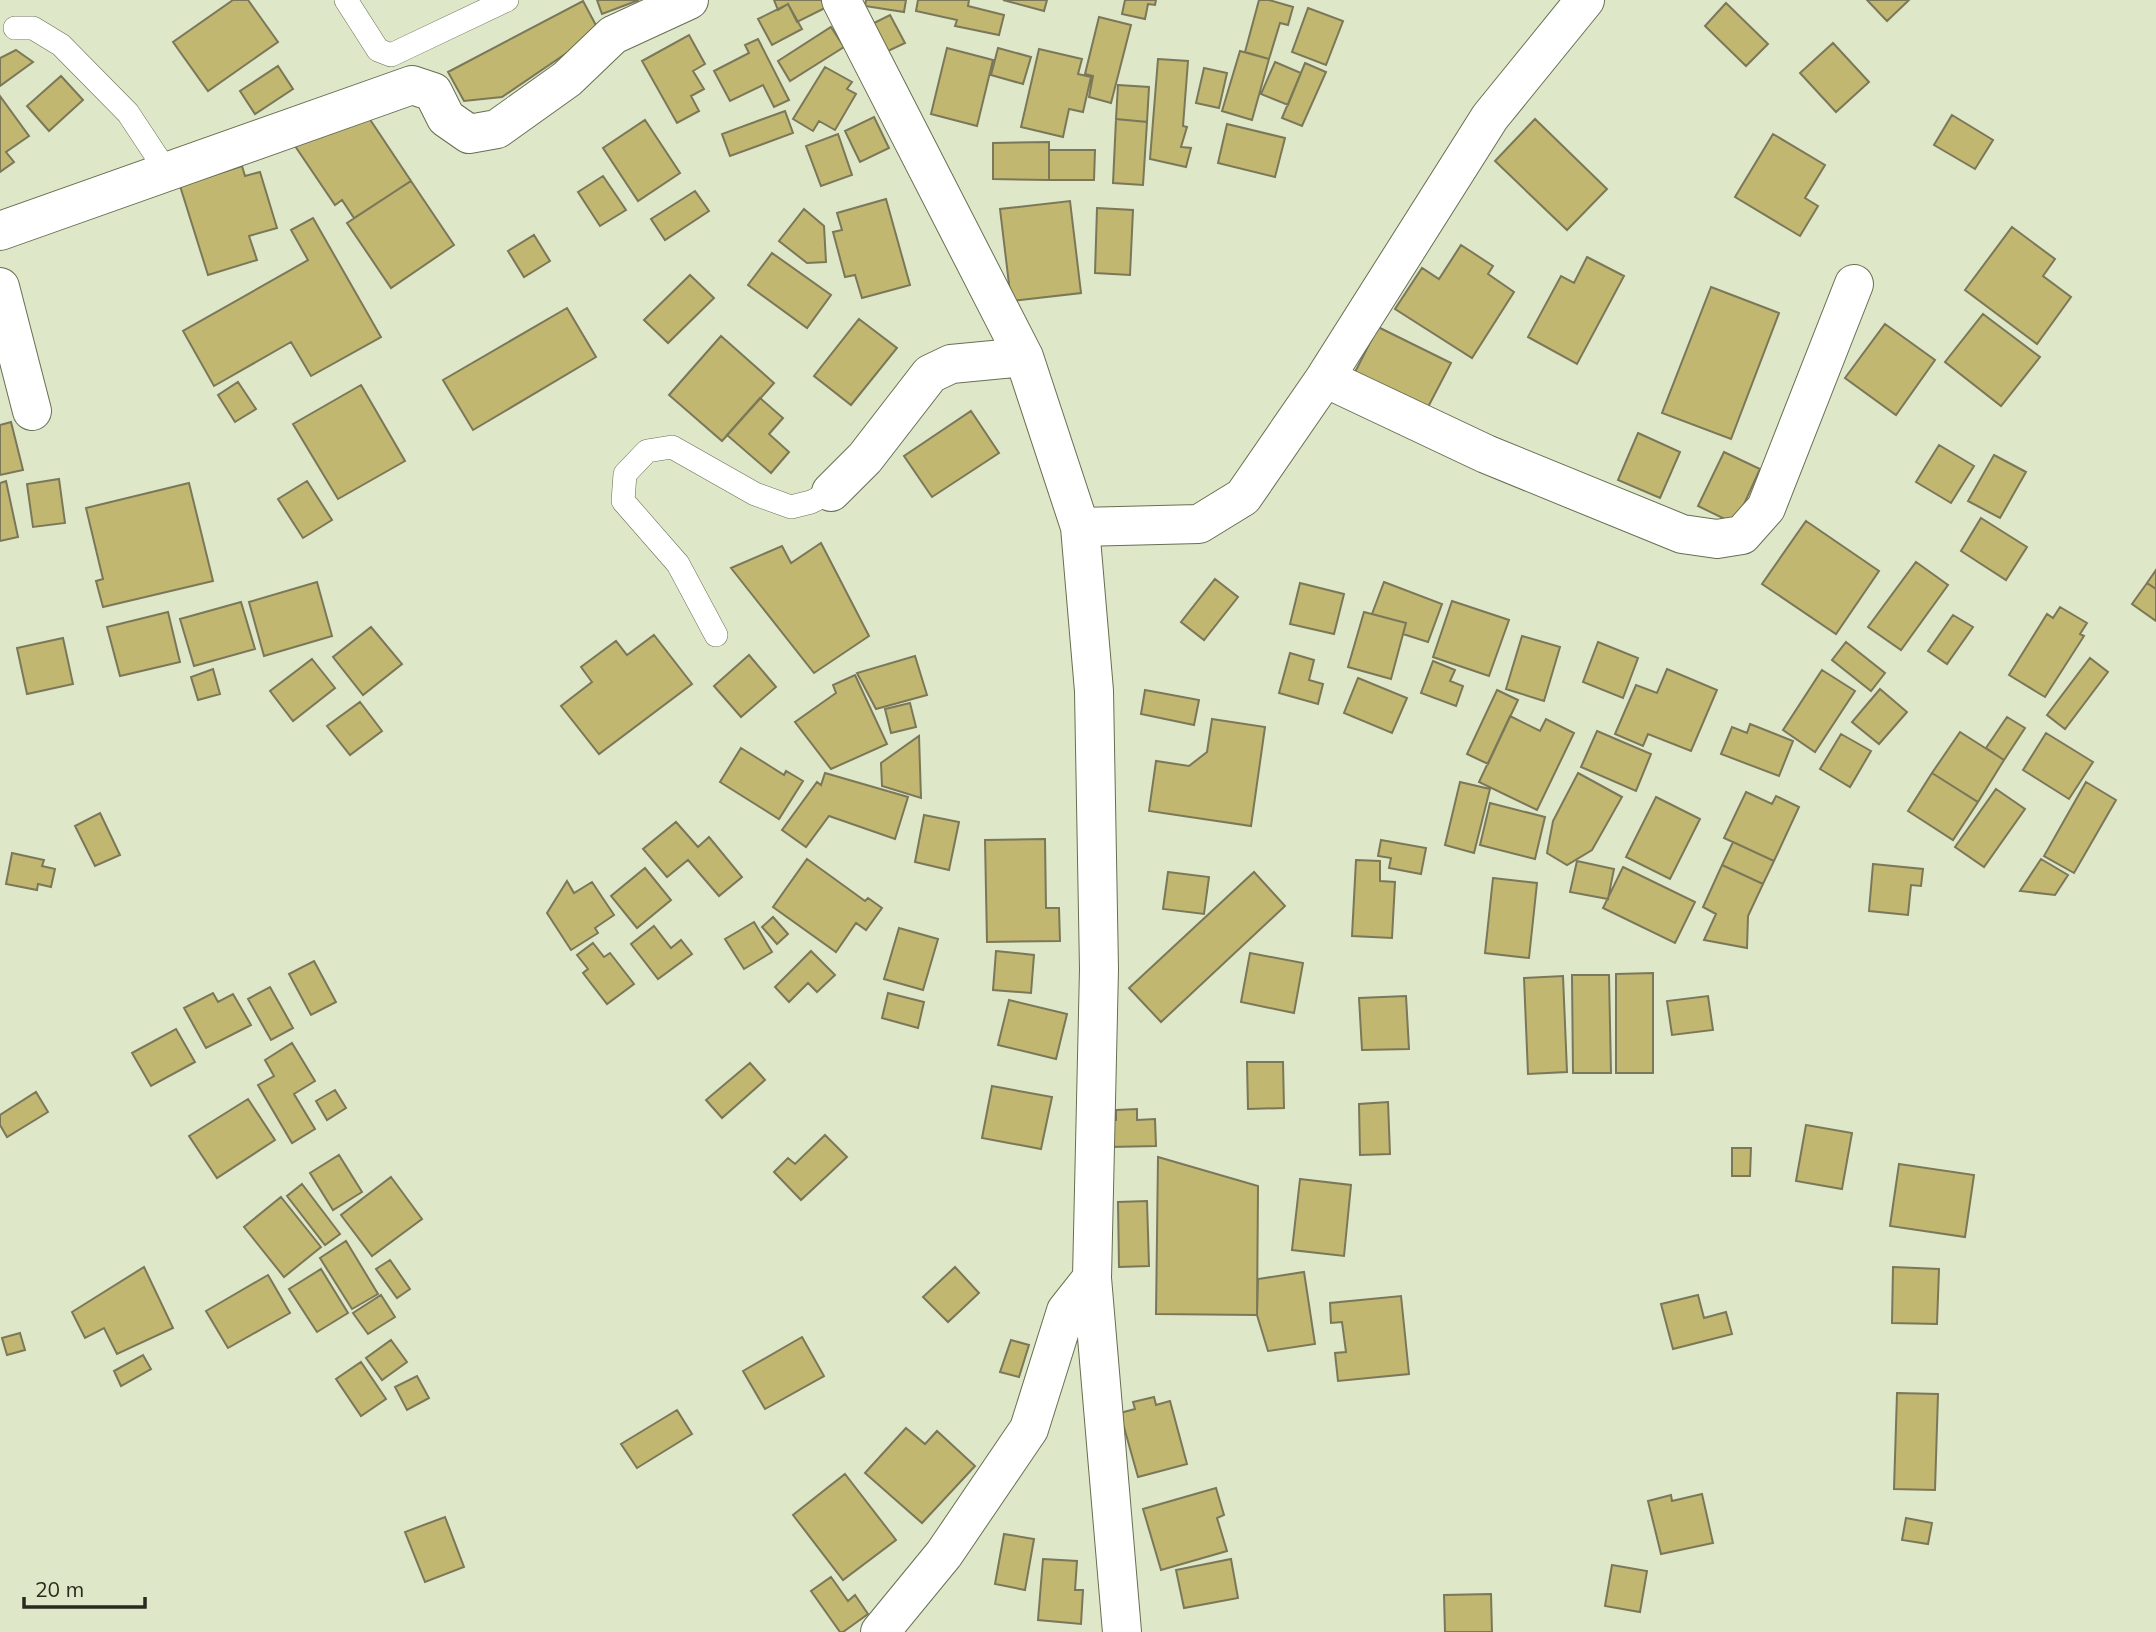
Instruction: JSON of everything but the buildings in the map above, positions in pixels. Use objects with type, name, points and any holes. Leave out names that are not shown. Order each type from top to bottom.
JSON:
[{"type":"street","points":[[0,231],[412,85],[433,92],[446,118],[469,134],[497,129],[567,79],[613,35],[689,0]]},
{"type":"street","points":[[841,0],[1024,357],[1080,527],[1094,691],[1099,955],[1092,1278],[1122,1632]]},
{"type":"street","points":[[1080,527],[1199,524],[1243,497],[1325,378],[1490,117],[1586,0]]},
{"type":"street","points":[[1325,378],[1499,459],[1682,534],[1717,539],[1742,535],[1766,508],[1854,284]]},
{"type":"street","points":[[0,287],[33,411]]},
{"type":"street","points":[[831,492],[865,458],[930,374],[951,365],[1024,357]]},
{"type":"street","points":[[880,1632],[944,1554],[1029,1429],[1066,1311],[1092,1278]]},
{"type":"lane","points":[[346,0],[378,50],[391,55],[508,0]]},
{"type":"lane","points":[[15,28],[33,29],[61,45],[128,113],[167,172]]},
{"type":"lane","points":[[716,635],[678,564],[623,501],[625,474],[647,451],[672,447],[755,494],[791,507],[811,502],[831,492]]}]
